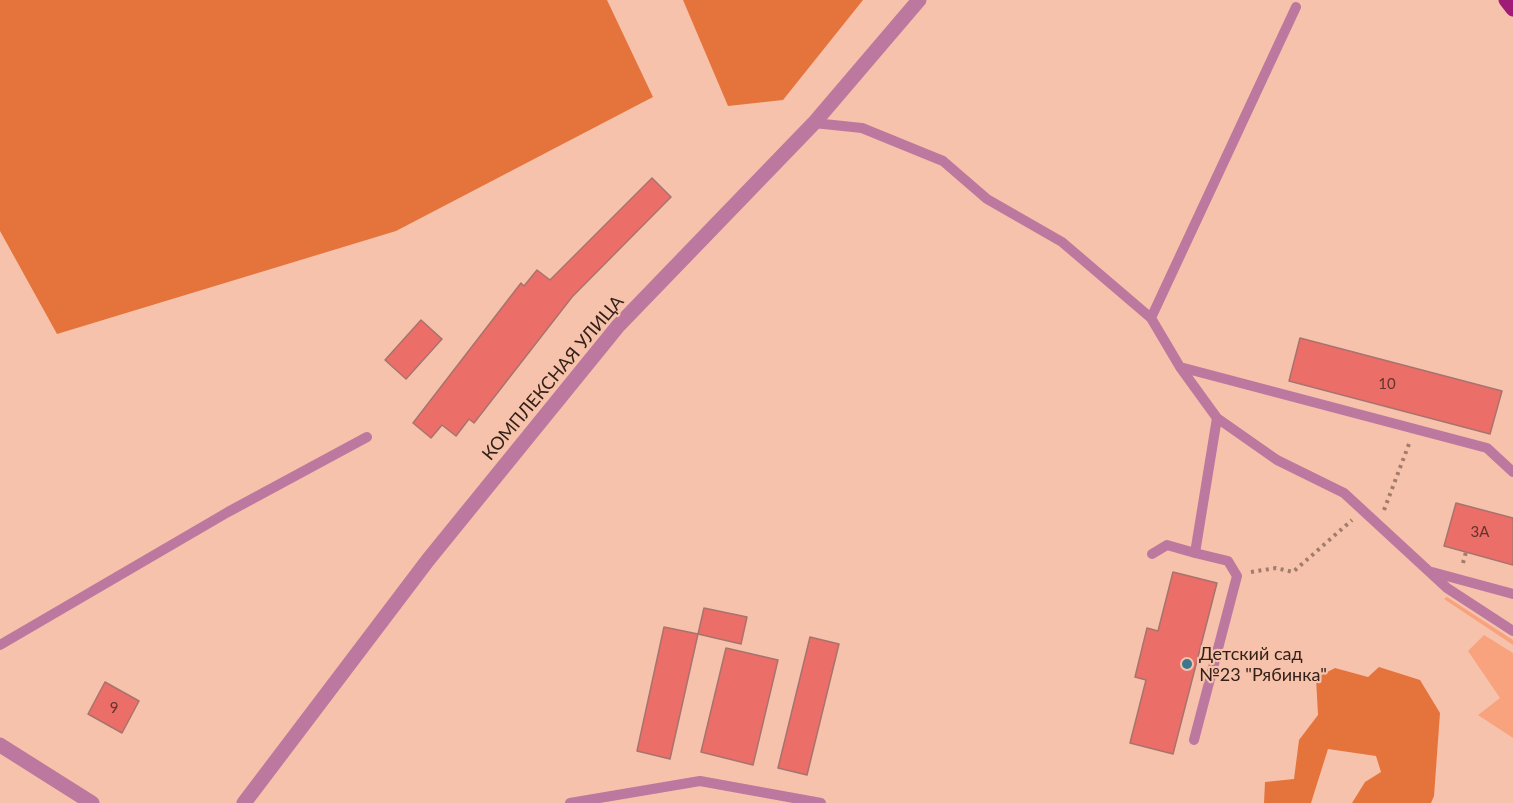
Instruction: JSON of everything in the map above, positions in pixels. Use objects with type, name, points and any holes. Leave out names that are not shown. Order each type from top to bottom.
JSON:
[{"type":"main road","points":[[1506,0],[1513,9]]},
{"type":"street","name":"КОМПЛЕКСНАЯ УЛИЦА","points":[[244,803],[428,560],[618,326],[814,123],[919,0]]},
{"type":"street","points":[[0,745],[92,803]]},
{"type":"lane","points":[[1151,318],[1296,7]]},
{"type":"lane","points":[[814,123],[862,128],[943,161],[987,199],[1062,242],[1151,318],[1180,367],[1217,418],[1277,460],[1344,492],[1447,588],[1513,631]]},
{"type":"lane","points":[[1180,367],[1487,448],[1513,472]]},
{"type":"lane","points":[[1195,553],[1217,418]]},
{"type":"lane","points":[[0,645],[228,512],[367,437]]},
{"type":"lane","points":[[1152,554],[1167,545],[1228,561],[1237,576],[1194,740]]},
{"type":"lane","points":[[1429,572],[1513,594]]},
{"type":"lane","points":[[570,803],[700,780],[822,803]]},
{"type":"path","points":[[1379,524],[1415,429]]},
{"type":"path","points":[[1237,576],[1276,568],[1293,573],[1363,510]]},
{"type":"shaded area","points":[[0,0],[607,0],[653,97],[396,231],[57,334],[0,231]]},
{"type":"shaded area","points":[[683,0],[863,0],[783,100],[728,106]]},
{"type":"shaded area","points":[[1447,597],[1513,640],[1513,645],[1444,599]]},
{"type":"shaded area","points":[[1484,635],[1513,653],[1513,738],[1478,715],[1500,698],[1468,651]]},
{"type":"shaded area","points":[[1379,667],[1420,680],[1440,713],[1434,796],[1431,803],[1352,803],[1365,782],[1381,772],[1376,756],[1328,749],[1311,803],[1264,803],[1265,782],[1294,779],[1299,740],[1318,715],[1316,678],[1335,668],[1368,677]]},
{"type":"building","points":[[652,178],[671,197],[572,297],[474,423],[469,419],[456,436],[442,425],[431,438],[413,423],[521,283],[524,286],[537,270],[550,280]]},
{"type":"building","points":[[421,320],[442,339],[406,379],[385,360]]},
{"type":"building","points":[[1300,338],[1502,391],[1490,434],[1289,381]]},
{"type":"building","points":[[1456,503],[1513,518],[1513,565],[1444,546]]},
{"type":"building","points":[[1173,572],[1217,583],[1173,754],[1130,743],[1146,680],[1135,677],[1147,628],[1158,631]]},
{"type":"building","points":[[704,608],[747,617],[741,644],[698,634]]},
{"type":"building","points":[[664,627],[698,634],[670,759],[637,751]]},
{"type":"building","points":[[810,637],[839,644],[807,775],[778,768]]},
{"type":"building","points":[[726,648],[778,660],[753,765],[701,752]]},
{"type":"building","points":[[105,682],[139,701],[122,733],[88,714]]},
{"type":"place","name":"Детский сад №23 \"Рябинка\"","points":[[1187,664]]}]
